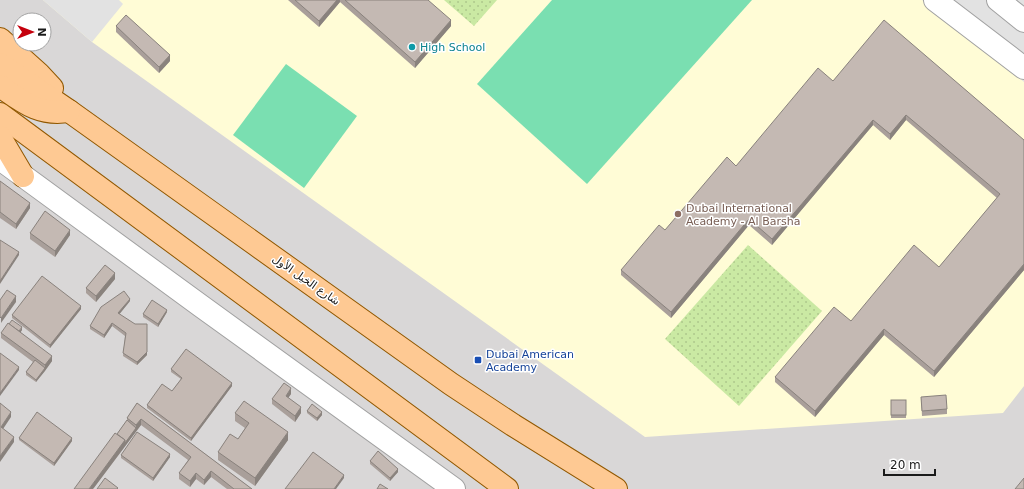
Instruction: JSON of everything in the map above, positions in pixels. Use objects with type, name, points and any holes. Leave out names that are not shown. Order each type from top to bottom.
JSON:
[{"type":"main road","points":[[0,39],[50,85],[69,111]]},
{"type":"main road","name":"شارع الخيل الأول","points":[[0,64],[69,111],[451,384],[519,429],[616,489]]},
{"type":"main road","points":[[0,86],[36,109],[52,112],[69,111]]},
{"type":"main road","points":[[0,114],[507,489]]},
{"type":"main road","points":[[0,137],[23,176]]},
{"type":"street","points":[[936,0],[1024,68]]},
{"type":"street","points":[[998,0],[1024,21]]},
{"type":"street","points":[[0,159],[454,489]]},
{"type":"shaded area","points":[[0,0],[1024,0],[1024,489],[0,489]]},
{"type":"shaded area","name":"Dubai International Academy - Al Barsha","points":[[43,0],[1024,0],[1024,386],[1003,413],[645,437],[92,42]]},
{"type":"shaded area","points":[[43,0],[119,0],[123,4],[92,42]]},
{"type":"shaded area","points":[[922,0],[1024,0],[1024,82]]},
{"type":"green space","points":[[444,0],[497,0],[474,26]]},
{"type":"green space","points":[[552,0],[752,0],[587,184],[477,84]]},
{"type":"green space","points":[[286,64],[357,116],[304,188],[233,135]]},
{"type":"green space","points":[[748,245],[822,311],[739,406],[665,339]]},
{"type":"building","points":[[295,0],[337,0],[319,21]]},
{"type":"building","name":"High School","points":[[345,0],[428,0],[451,20],[415,62]]},
{"type":"building","points":[[126,15],[170,55],[159,67],[116,26]]},
{"type":"building","points":[[884,20],[1024,140],[1024,264],[934,371],[884,329],[815,411],[775,377],[834,307],[851,321],[914,245],[939,267],[1000,194],[906,115],[890,134],[873,120],[772,239],[749,219],[671,312],[621,270],[659,225],[665,230],[727,157],[736,166],[818,68],[833,81]]},
{"type":"building","points":[[0,181],[30,203],[16,224],[0,212]]},
{"type":"building","points":[[45,211],[70,230],[55,251],[30,233]]},
{"type":"building","points":[[0,240],[19,252],[0,281]]},
{"type":"building","points":[[105,265],[115,273],[96,296],[86,288]]},
{"type":"building","points":[[42,276],[81,306],[50,345],[12,315]]},
{"type":"building","points":[[7,290],[16,296],[1,318],[0,300]]},
{"type":"building","points":[[124,291],[130,299],[118,313],[135,324],[147,324],[147,352],[137,362],[123,353],[126,333],[112,323],[104,335],[90,326],[101,307]]},
{"type":"building","points":[[152,300],[167,310],[158,324],[143,314]]},
{"type":"building","points":[[12,320],[22,327],[19,331],[9,324]]},
{"type":"building","points":[[8,323],[52,356],[45,365],[1,333]]},
{"type":"building","points":[[186,349],[232,383],[191,438],[147,405],[162,384],[172,391],[182,378],[171,369]]},
{"type":"building","points":[[0,353],[19,367],[0,393]]},
{"type":"building","points":[[35,360],[45,368],[36,380],[26,372]]},
{"type":"building","points":[[284,383],[291,388],[286,396],[301,407],[295,416],[272,399]]},
{"type":"building","points":[[946,395],[947,409],[922,411],[921,397]]},
{"type":"building","points":[[891,400],[906,400],[906,415],[891,415]]},
{"type":"building","points":[[244,401],[288,432],[255,478],[218,452],[230,434],[238,439],[249,423],[235,413]]},
{"type":"building","points":[[0,403],[11,412],[1,427],[14,437],[0,456]]},
{"type":"building","points":[[137,403],[252,489],[234,489],[211,471],[204,480],[196,473],[190,481],[179,473],[191,457],[141,419],[136,425],[127,418]]},
{"type":"building","points":[[312,404],[322,412],[317,418],[307,411]]},
{"type":"building","points":[[37,412],[72,438],[54,463],[19,438]]},
{"type":"building","points":[[127,420],[136,428],[125,443],[125,440],[117,434]]},
{"type":"building","points":[[137,432],[170,454],[153,478],[121,455]]},
{"type":"building","points":[[115,433],[125,440],[89,489],[74,489]]},
{"type":"building","points":[[378,451],[398,469],[390,478],[370,461]]},
{"type":"building","points":[[313,452],[344,475],[334,489],[285,489]]},
{"type":"building","points":[[105,478],[118,488],[97,489]]},
{"type":"building","points":[[1024,478],[1024,489],[1015,489]]},
{"type":"building","points":[[380,484],[388,489],[377,489]]},
{"type":"place","name":"High School","points":[[412,47]]},
{"type":"place","name":"Dubai International Academy - Al Barsha","points":[[678,214]]},
{"type":"place","name":"Dubai American Academy","points":[[478,360]]}]
